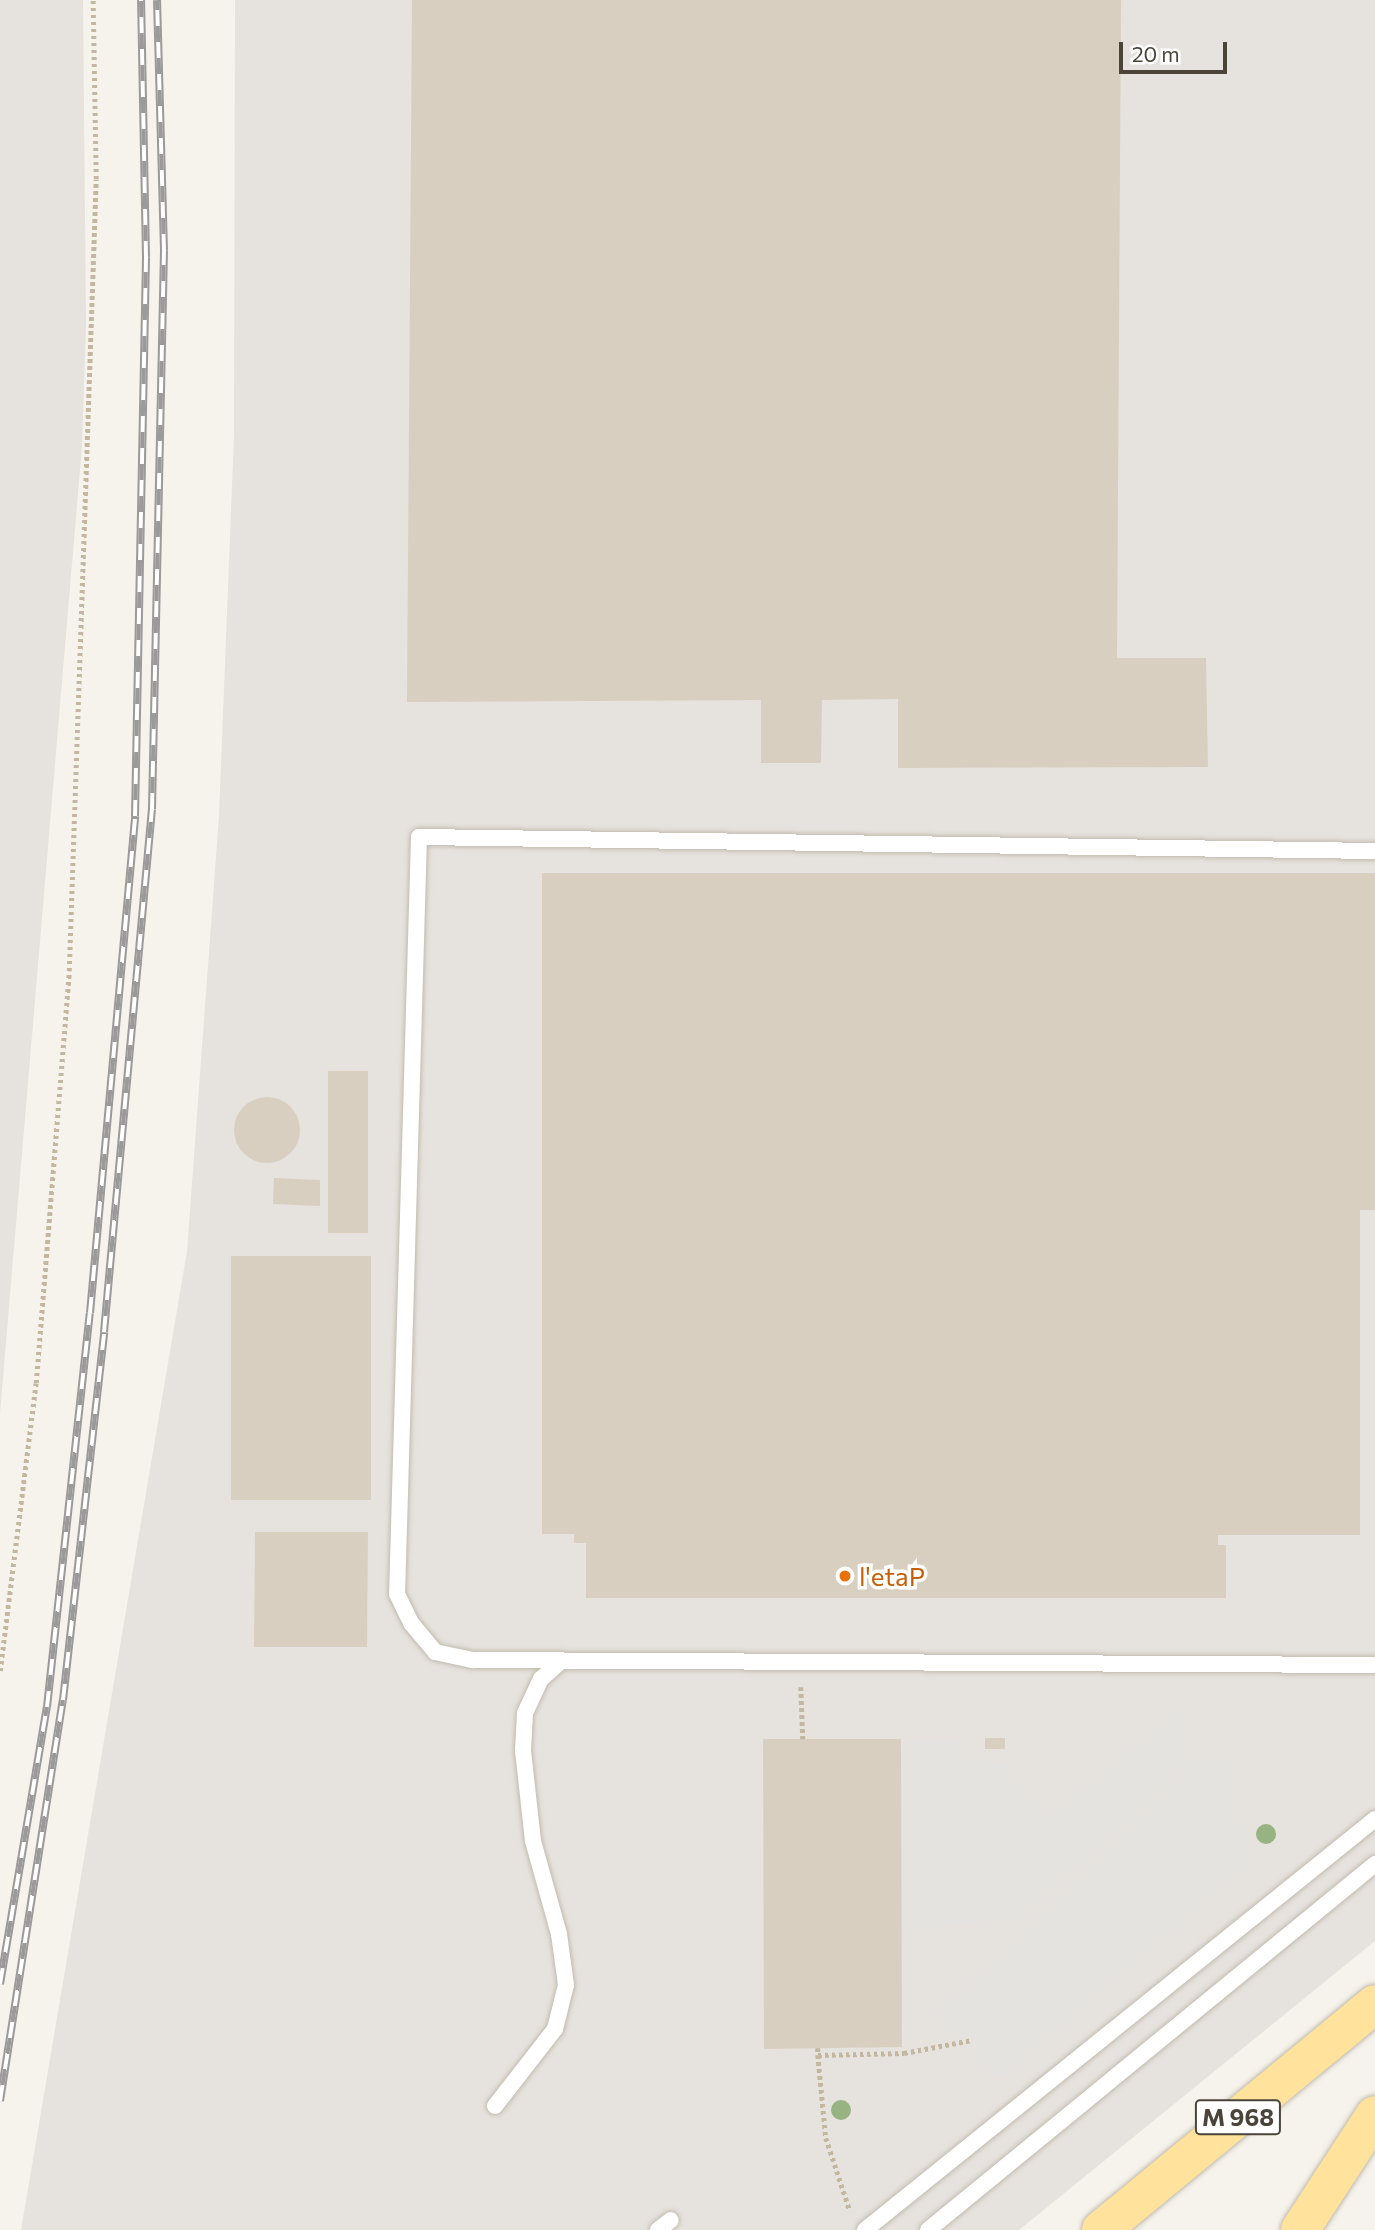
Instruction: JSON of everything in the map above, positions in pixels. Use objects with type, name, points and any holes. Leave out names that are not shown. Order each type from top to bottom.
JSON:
[{"type":"main road","name":"M 968","points":[[1101,2230],[1375,2004]]},
{"type":"main road","points":[[1300,2230],[1375,2115]]},
{"type":"lane","points":[[1375,851],[419,837],[397,1594],[411,1623],[435,1652],[474,1660],[1375,1665]]},
{"type":"lane","points":[[495,2106],[555,2029],[566,1985],[559,1934],[533,1841],[523,1751],[525,1713],[541,1679],[561,1661]]},
{"type":"lane","points":[[860,2225],[1375,1819]]},
{"type":"lane","points":[[928,2230],[1375,1864]]},
{"type":"lane","points":[[658,2230],[671,2220]]},
{"type":"path","points":[[0,1671],[36,1383],[69,971],[96,179],[93,0]]},
{"type":"path","points":[[800,1662],[803,1739]]},
{"type":"path","points":[[818,2055],[904,2053],[972,2040]]},
{"type":"path","points":[[818,2048],[826,2138],[860,2225]]},
{"type":"shaded area","points":[[0,0],[83,0],[86,325],[82,446],[0,1413]]},
{"type":"shaded area","points":[[235,0],[1375,0],[1375,1941],[1019,2230],[21,2230],[187,1251],[219,816],[234,435]]},
{"type":"shaded area","points":[[1182,1707],[1191,1758],[1022,1918],[909,1929],[909,1741],[968,1742],[968,1761],[1005,1762],[1048,1818]]},
{"type":"shaded area","points":[[1227,1759],[1253,1862],[999,2079],[933,2018],[1194,1762]]},
{"type":"building","points":[[412,0],[1121,0],[1117,658],[1206,658],[1208,767],[898,768],[898,699],[822,700],[821,763],[761,763],[761,700],[407,702]]},
{"type":"building","points":[[542,873],[1375,873],[1375,1210],[1360,1210],[1360,1535],[1218,1535],[1218,1545],[1226,1545],[1226,1598],[586,1598],[586,1543],[574,1543],[574,1534],[542,1534]]},
{"type":"building","points":[[328,1071],[368,1071],[368,1233],[328,1233]]},
{"type":"building","points":[[267,1097],[290,1107],[300,1130],[290,1153],[267,1163],[244,1153],[234,1130],[244,1107]]},
{"type":"building","points":[[274,1178],[320,1180],[320,1206],[273,1204]]},
{"type":"building","points":[[231,1256],[371,1256],[371,1500],[231,1500]]},
{"type":"building","points":[[255,1532],[368,1532],[367,1647],[254,1647]]},
{"type":"building","points":[[985,1738],[1005,1738],[1005,1749],[985,1749]]},
{"type":"building","points":[[763,1739],[901,1739],[902,2047],[764,2049]]},
{"type":"railway","points":[[0,1984],[47,1707],[90,1313],[135,816],[146,257],[141,0]]},
{"type":"railway","points":[[0,2101],[63,1700],[104,1332],[152,809],[164,250],[157,0]]},
{"type":"place","name":"l'etaP","points":[[845,1576]]}]
